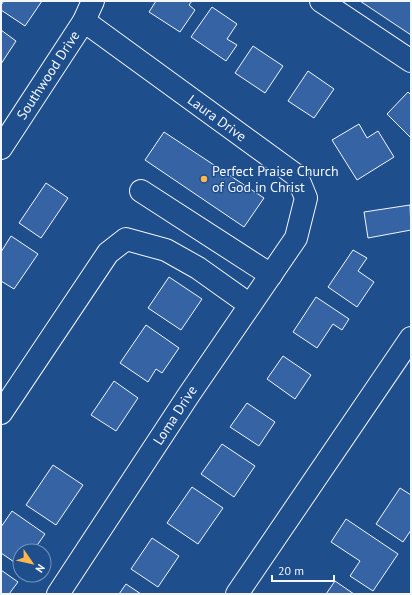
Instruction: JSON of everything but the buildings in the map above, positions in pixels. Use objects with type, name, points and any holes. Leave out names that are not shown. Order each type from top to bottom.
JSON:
[{"type":"street","name":"Southwood Drive","points":[[1,148],[84,21],[93,1]]},
{"type":"street","points":[[321,1],[411,61]]},
{"type":"street","name":"Laura Drive","points":[[84,21],[297,176],[306,198],[296,238]]},
{"type":"street","points":[[141,192],[271,275]]},
{"type":"street","name":"Loma Drive","points":[[58,594],[188,396],[296,238]]},
{"type":"street","points":[[1,413],[108,253],[126,239],[166,250],[198,268],[250,305]]},
{"type":"street","points":[[237,594],[411,338]]},
{"type":"place","name":"Perfect Praise Church of God in Christ","points":[[204,179]]}]
